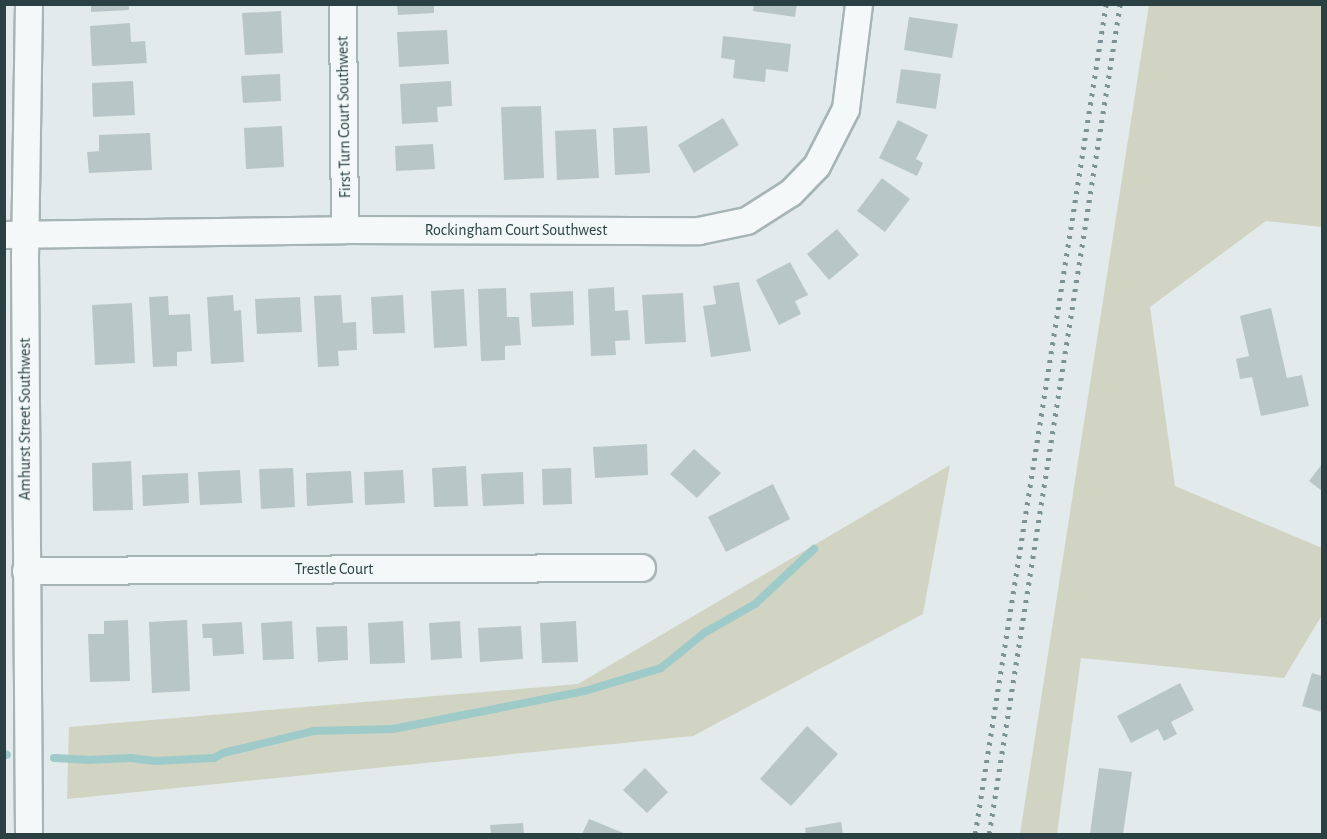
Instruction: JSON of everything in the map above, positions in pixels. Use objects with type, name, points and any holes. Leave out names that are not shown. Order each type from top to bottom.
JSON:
[{"type":"street","name":"Amhurst Street Southwest","points":[[29,4],[15,235],[26,571],[30,834]]},
{"type":"street","name":"First Turn Court Southwest","points":[[343,4],[345,230]]},
{"type":"street","name":"Rockingham Court Southwest","points":[[15,235],[345,230],[699,231],[747,221],[791,193],[817,166],[827,147],[846,110],[859,4]]},
{"type":"street","name":"Trestle Court","points":[[26,571],[642,568]]},
{"type":"green space","points":[[1149,5],[1322,5],[1322,227],[1266,221],[1150,307],[1175,486],[1322,548],[1322,615],[1284,678],[1081,658],[1057,834],[1020,834]]},
{"type":"green space","points":[[950,465],[923,614],[693,736],[67,799],[69,727],[578,684]]},
{"type":"building","points":[[91,4],[129,4],[129,10],[91,12]]},
{"type":"building","points":[[397,4],[434,4],[434,13],[398,15]]},
{"type":"building","points":[[754,4],[797,4],[795,17],[753,11]]},
{"type":"building","points":[[281,11],[283,53],[245,55],[242,13]]},
{"type":"building","points":[[909,17],[958,24],[952,58],[904,50]]},
{"type":"building","points":[[130,23],[131,42],[145,41],[147,63],[92,66],[90,26]]},
{"type":"building","points":[[447,30],[449,64],[399,67],[397,32]]},
{"type":"building","points":[[723,36],[791,44],[788,72],[766,69],[765,82],[733,78],[735,60],[721,58]]},
{"type":"building","points":[[901,69],[941,74],[936,109],[896,103]]},
{"type":"building","points":[[280,74],[281,101],[243,103],[241,76]]},
{"type":"building","points":[[133,81],[135,115],[93,117],[92,83]]},
{"type":"building","points":[[451,81],[452,106],[437,107],[438,122],[402,124],[400,84]]},
{"type":"building","points":[[541,106],[544,178],[504,180],[501,107]]},
{"type":"building","points":[[723,118],[739,145],[694,173],[678,145]]},
{"type":"building","points":[[898,120],[928,135],[916,159],[923,163],[917,176],[879,158]]},
{"type":"building","points":[[282,126],[284,167],[246,169],[244,128]]},
{"type":"building","points":[[647,126],[650,173],[615,175],[613,128]]},
{"type":"building","points":[[596,129],[599,178],[557,180],[555,131]]},
{"type":"building","points":[[150,133],[152,170],[89,173],[87,152],[99,151],[99,135]]},
{"type":"building","points":[[433,144],[435,169],[396,171],[395,146]]},
{"type":"building","points":[[882,178],[910,199],[885,232],[857,211]]},
{"type":"building","points":[[837,229],[859,255],[829,280],[807,254]]},
{"type":"building","points":[[790,262],[808,295],[795,301],[801,314],[779,325],[756,280]]},
{"type":"building","points":[[739,282],[751,351],[711,357],[703,306],[716,304],[713,286]]},
{"type":"building","points":[[614,287],[615,311],[628,310],[630,340],[615,341],[616,355],[591,356],[588,289]]},
{"type":"building","points":[[506,288],[507,317],[519,317],[521,345],[505,346],[505,360],[481,361],[478,289]]},
{"type":"building","points":[[464,289],[467,346],[434,348],[431,291]]},
{"type":"building","points":[[573,291],[574,325],[532,327],[530,293]]},
{"type":"building","points":[[683,293],[686,342],[645,344],[642,295]]},
{"type":"building","points":[[233,295],[234,311],[241,310],[244,362],[211,364],[207,297]]},
{"type":"building","points":[[341,295],[343,323],[356,322],[357,350],[338,351],[339,366],[318,367],[314,296]]},
{"type":"building","points":[[403,295],[405,333],[373,334],[371,297]]},
{"type":"building","points":[[168,296],[169,315],[190,314],[192,351],[177,352],[177,366],[153,367],[149,297]]},
{"type":"building","points":[[300,297],[302,332],[257,334],[255,299]]},
{"type":"building","points":[[132,303],[135,363],[95,365],[92,305]]},
{"type":"building","points":[[1271,308],[1287,378],[1302,375],[1309,406],[1261,416],[1252,377],[1240,379],[1236,359],[1249,356],[1240,316]]},
{"type":"building","points":[[647,444],[648,475],[595,478],[593,447]]},
{"type":"building","points":[[694,449],[721,473],[697,498],[670,474]]},
{"type":"building","points":[[131,461],[133,510],[93,511],[92,463]]},
{"type":"building","points":[[1322,464],[1322,491],[1309,481]]},
{"type":"building","points":[[466,466],[468,506],[434,507],[432,468]]},
{"type":"building","points":[[293,468],[295,507],[261,509],[259,469]]},
{"type":"building","points":[[571,468],[572,504],[543,505],[542,469]]},
{"type":"building","points":[[240,470],[242,503],[200,505],[198,472]]},
{"type":"building","points":[[403,470],[405,503],[365,505],[364,472]]},
{"type":"building","points":[[351,471],[353,503],[307,506],[306,473]]},
{"type":"building","points":[[523,472],[524,504],[483,506],[481,474]]},
{"type":"building","points":[[188,473],[189,503],[143,506],[142,475]]},
{"type":"building","points":[[773,484],[790,519],[726,552],[708,517]]},
{"type":"building","points":[[128,620],[130,681],[90,682],[88,634],[104,634],[104,621]]},
{"type":"building","points":[[187,620],[190,691],[152,693],[149,622]]},
{"type":"building","points":[[292,621],[294,659],[263,660],[261,623]]},
{"type":"building","points":[[403,621],[405,663],[370,664],[368,623]]},
{"type":"building","points":[[460,621],[462,658],[431,660],[429,623]]},
{"type":"building","points":[[576,621],[578,662],[542,663],[540,623]]},
{"type":"building","points":[[242,622],[244,654],[213,656],[212,638],[203,638],[202,624]]},
{"type":"building","points":[[347,626],[348,660],[318,662],[316,627]]},
{"type":"building","points":[[521,626],[523,659],[480,662],[478,628]]},
{"type":"building","points":[[1312,673],[1322,676],[1322,712],[1302,706]]},
{"type":"building","points":[[1180,683],[1194,710],[1171,722],[1177,734],[1164,741],[1158,729],[1131,743],[1117,716]]},
{"type":"building","points":[[807,726],[838,754],[791,806],[760,779]]},
{"type":"building","points":[[645,768],[668,792],[647,813],[623,790]]},
{"type":"building","points":[[1099,768],[1132,772],[1123,834],[1090,834]]},
{"type":"building","points":[[589,819],[626,834],[582,834]]},
{"type":"building","points":[[841,822],[843,834],[806,834],[805,828]]},
{"type":"building","points":[[523,823],[524,834],[491,834],[490,825]]},
{"type":"waterway","points":[[54,758],[87,760],[131,758],[155,761],[214,758],[223,753],[314,731],[393,729],[585,691],[661,668],[704,633],[755,604],[814,549]]},
{"type":"railway","points":[[975,834],[1106,4]]},
{"type":"railway","points":[[989,834],[1120,4]]}]
